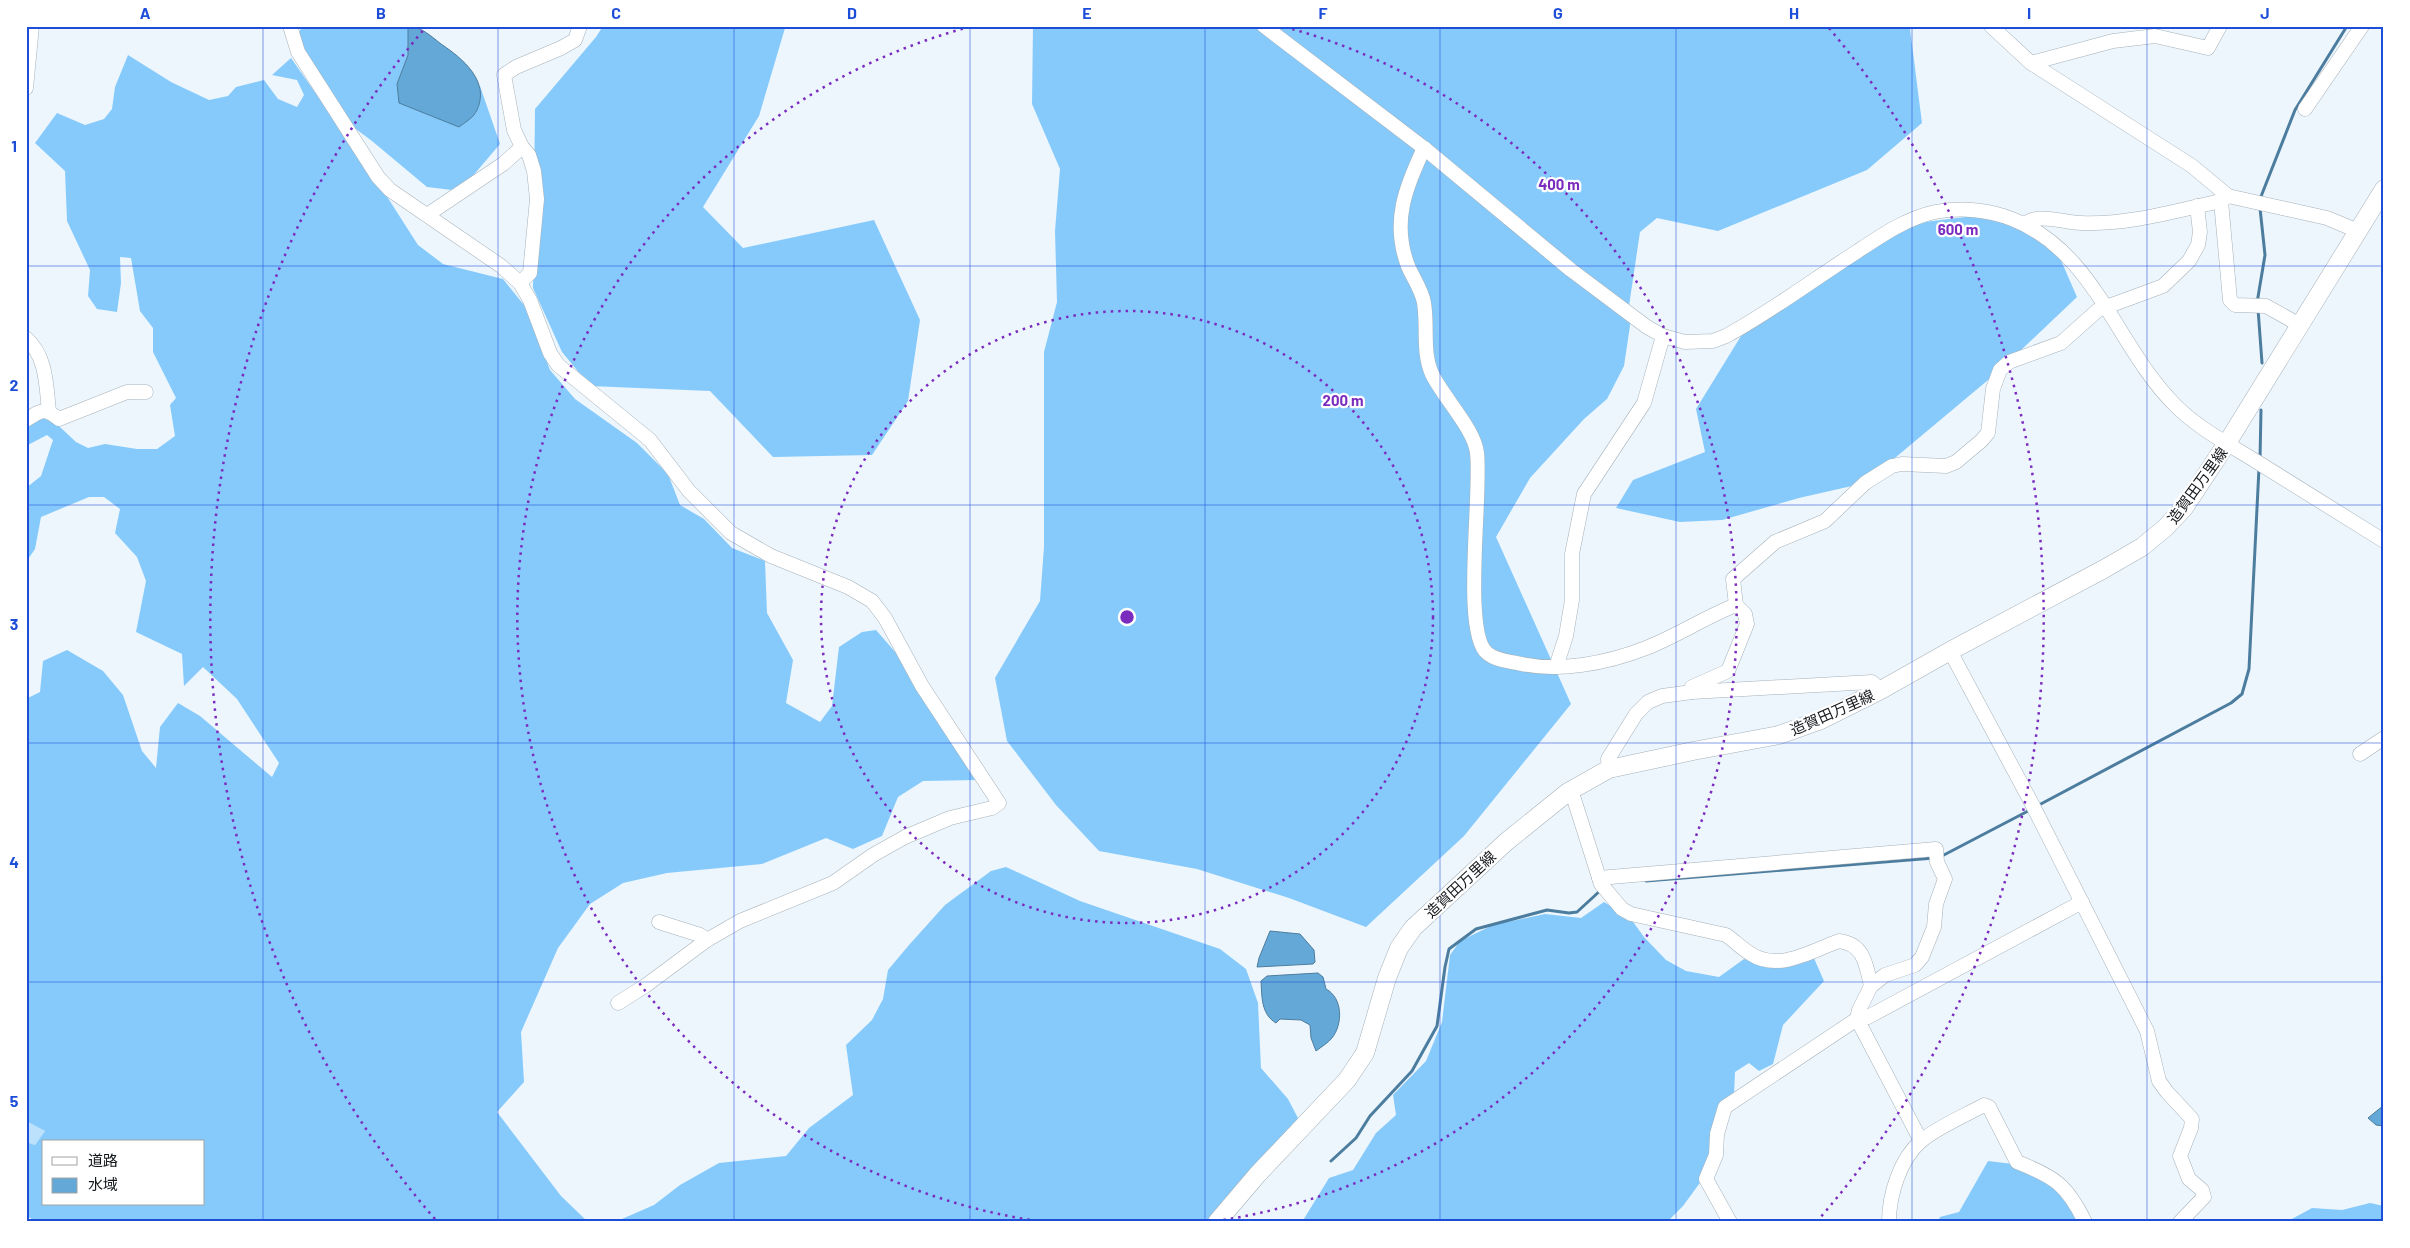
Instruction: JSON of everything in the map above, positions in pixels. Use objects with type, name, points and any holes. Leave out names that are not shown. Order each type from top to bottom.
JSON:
[{"type":"main road","name":"造賀田万里線","points":[[1217,1222],[1257,1175],[1347,1080],[1365,1053],[1396,955],[1413,928],[1506,842],[1568,792],[1609,769],[1693,751],[1779,736],[1821,720],[1881,690],[2142,547],[2165,528],[2184,508],[2227,443],[2384,189]]},
{"type":"street","points":[[26,88],[32,26]]},
{"type":"street","points":[[290,26],[298,52],[368,164],[390,190],[501,266],[520,283],[530,300],[550,353],[558,365],[650,440],[689,490],[731,532],[771,556],[848,586],[872,601],[885,618],[922,686],[999,803],[992,808],[950,818],[905,838],[873,855],[833,883],[762,911],[707,940],[618,1002]]},
{"type":"street","points":[[520,283],[530,273],[537,199],[534,171],[529,155],[522,147],[514,130],[504,75],[516,67],[562,48],[575,40],[580,26]]},
{"type":"street","points":[[1264,26],[1424,148],[1571,270],[1647,327],[1663,336],[1685,342],[1698,343],[1726,336],[1888,232],[1923,215],[1956,209],[1983,211],[1997,213],[2025,224],[2066,253],[2088,280],[2137,356],[2176,406],[2192,420],[2227,443],[2384,541]]},
{"type":"street","points":[[1991,26],[2031,63],[2192,166],[2225,199],[2230,300],[2235,305],[2259,305],[2300,324]]},
{"type":"street","points":[[2031,63],[2113,41],[2155,36],[2208,48],[2220,26]]},
{"type":"street","points":[[2305,109],[2362,26]]},
{"type":"street","points":[[428,215],[503,164],[522,147]]},
{"type":"street","points":[[1424,148],[1404,193],[1400,219],[1402,239],[1408,265],[1424,301],[1427,358],[1432,373],[1445,398],[1472,437],[1477,450],[1479,480],[1473,606],[1480,646],[1487,654],[1496,659],[1525,665],[1556,666],[1599,662],[1647,648],[1706,617],[1736,604]]},
{"type":"street","points":[[2025,224],[2036,218],[2076,223],[2103,223],[2141,219],[2225,199],[2327,218],[2358,230]]},
{"type":"street","points":[[1692,692],[1692,687],[1697,684],[1712,680],[1728,671],[1748,624],[1745,614],[1736,604],[1733,579],[1775,542],[1825,522],[1865,483],[1892,466],[1902,464],[1946,466],[1956,462],[1982,442],[1988,433],[1993,388],[2000,370],[2009,362],[2061,343],[2098,310],[2163,286],[2177,274],[2198,245],[2200,232],[2197,206]]},
{"type":"street","points":[[1556,666],[1566,636],[1572,600],[1572,554],[1584,494],[1644,403],[1663,336]]},
{"type":"street","points":[[26,338],[39,354],[44,367],[49,411]]},
{"type":"street","points":[[26,420],[39,412],[49,411],[59,419],[127,392],[146,392]]},
{"type":"street","points":[[1950,651],[2082,902],[2147,1031],[2160,1081],[2167,1092],[2187,1111],[2192,1119],[2191,1128],[2180,1156],[2190,1179],[2202,1190],[2204,1197],[2180,1222]]},
{"type":"street","points":[[1609,769],[1608,760],[1636,714],[1648,702],[1662,696],[1692,692],[1872,682],[1881,690]]},
{"type":"street","points":[[2360,754],[2384,738]]},
{"type":"street","points":[[1568,792],[1574,800],[1599,878],[1610,897],[1622,909],[1631,914],[1726,935],[1750,954],[1775,963],[1839,941],[1849,942],[1856,947],[1865,960],[1871,986]]},
{"type":"street","points":[[1599,878],[1936,849],[1937,862],[1945,879],[1936,904],[1934,927],[1922,957],[1914,964],[1885,975],[1871,986],[1858,1010],[1857,1018],[1921,1141]]},
{"type":"street","points":[[1730,1222],[1706,1179],[1716,1155],[1717,1134],[1725,1107],[1857,1018],[1868,1017],[2082,902]]},
{"type":"street","points":[[659,922],[700,934],[707,940]]},
{"type":"street","points":[[1889,1222],[1892,1198],[1900,1172],[1921,1141],[1984,1105],[1989,1106],[2017,1162],[2040,1171],[2064,1186],[2074,1198],[2085,1222]]},
{"type":"shaded area","points":[[303,26],[408,26],[408,55],[397,84],[476,114],[480,86],[500,144],[460,191],[427,187],[372,141],[337,115],[294,39]]},
{"type":"shaded area","points":[[603,26],[788,26],[785,28],[759,116],[703,207],[743,248],[874,220],[920,320],[908,401],[872,455],[773,457],[710,391],[590,386],[562,352],[533,288],[535,109],[596,37]]},
{"type":"shaded area","points":[[1033,26],[1955,26],[1910,29],[1922,123],[1867,170],[1718,231],[1657,218],[1640,232],[1629,306],[1630,326],[1624,366],[1607,399],[1584,419],[1530,478],[1496,537],[1571,704],[1464,836],[1366,927],[1289,898],[1197,869],[1099,851],[1056,805],[1007,741],[995,678],[1040,601],[1044,547],[1044,352],[1057,302],[1055,231],[1060,169],[1032,104]]},
{"type":"shaded area","points":[[128,55],[171,82],[209,100],[228,96],[236,87],[264,80],[278,99],[297,107],[304,95],[297,80],[272,75],[291,58],[377,181],[418,245],[443,264],[503,279],[528,310],[550,370],[575,399],[637,443],[668,474],[680,505],[704,519],[732,548],[765,561],[767,613],[793,660],[786,703],[820,722],[832,706],[839,647],[862,632],[876,630],[903,661],[976,780],[923,781],[898,797],[882,836],[853,849],[826,838],[762,864],[667,873],[623,883],[590,904],[558,948],[521,1032],[524,1082],[497,1112],[561,1196],[588,1222],[31,1222],[31,1218],[26,1217],[26,1142],[35,1145],[45,1131],[26,1121],[26,699],[40,692],[43,661],[67,650],[103,671],[123,695],[142,751],[156,768],[160,727],[178,703],[200,716],[272,777],[279,763],[237,699],[203,667],[184,686],[182,654],[136,632],[146,581],[137,557],[115,533],[120,509],[104,497],[89,497],[41,517],[35,549],[26,562],[26,488],[41,476],[53,440],[47,435],[26,446],[26,422],[46,414],[76,442],[88,448],[105,444],[137,449],[157,449],[175,436],[170,405],[176,398],[153,352],[153,328],[140,311],[131,258],[120,257],[121,283],[117,312],[97,309],[88,296],[90,270],[67,221],[65,171],[35,143],[57,113],[85,125],[104,119],[112,109],[115,87]]},
{"type":"shaded area","points":[[1997,213],[2053,242],[2077,297],[2000,370],[1865,483],[1799,498],[1722,520],[1680,522],[1616,508],[1633,480],[1705,452],[1696,409],[1749,323],[1901,225]]},
{"type":"shaded area","points":[[1006,867],[1080,901],[1220,949],[1246,969],[1258,1003],[1261,1068],[1288,1099],[1299,1120],[1213,1222],[615,1222],[654,1205],[680,1185],[719,1163],[786,1156],[809,1128],[853,1095],[846,1045],[872,1020],[883,999],[888,970],[945,905],[991,871]]},
{"type":"shaded area","points":[[1604,902],[1631,919],[1644,937],[1666,960],[1686,971],[1719,977],[1744,959],[1763,965],[1778,966],[1794,963],[1813,956],[1824,981],[1783,1025],[1773,1064],[1759,1071],[1749,1063],[1735,1072],[1734,1095],[1702,1180],[1683,1206],[1667,1222],[1302,1222],[1329,1178],[1353,1170],[1376,1133],[1396,1115],[1393,1095],[1426,1061],[1442,1022],[1450,955],[1460,941],[1493,925],[1545,914],[1581,918]]},
{"type":"shaded area","points":[[26,1121],[45,1131],[35,1145],[26,1142]]},
{"type":"shaded area","points":[[1988,1161],[2013,1164],[2060,1187],[2083,1222],[1938,1222],[1940,1217],[1959,1212]]},
{"type":"shaded area","points":[[2370,1203],[2384,1206],[2384,1222],[2290,1220],[2312,1208],[2342,1210]]},
{"type":"water","points":[[408,26],[425,32],[458,56],[466,64],[477,81],[480,101],[476,112],[459,127],[399,103],[397,84],[408,55]]},
{"type":"water","points":[[1270,931],[1300,934],[1314,950],[1315,962],[1313,964],[1257,967]]},
{"type":"water","points":[[1318,973],[1323,977],[1326,989],[1336,998],[1340,1012],[1336,1032],[1332,1038],[1316,1051],[1311,1038],[1310,1025],[1301,1020],[1280,1019],[1276,1023],[1267,1015],[1263,1005],[1261,981],[1267,976]]},
{"type":"water","points":[[2384,1105],[2384,1126],[2376,1125],[2368,1118]]},
{"type":"waterway","points":[[2260,199],[2295,110],[2347,26]]},
{"type":"waterway","points":[[2257,303],[2265,255],[2260,208]]},
{"type":"waterway","points":[[2258,309],[2262,363]]},
{"type":"waterway","points":[[2260,459],[2261,410]]},
{"type":"waterway","points":[[2037,806],[2231,703],[2242,694],[2249,669],[2259,468]]},
{"type":"waterway","points":[[1940,857],[2030,810]]},
{"type":"waterway","points":[[1646,881],[1934,858]]},
{"type":"waterway","points":[[1331,1161],[1356,1138],[1370,1116],[1412,1071],[1437,1026],[1449,949],[1476,929],[1547,910],[1569,913],[1577,912],[1602,889]]}]
